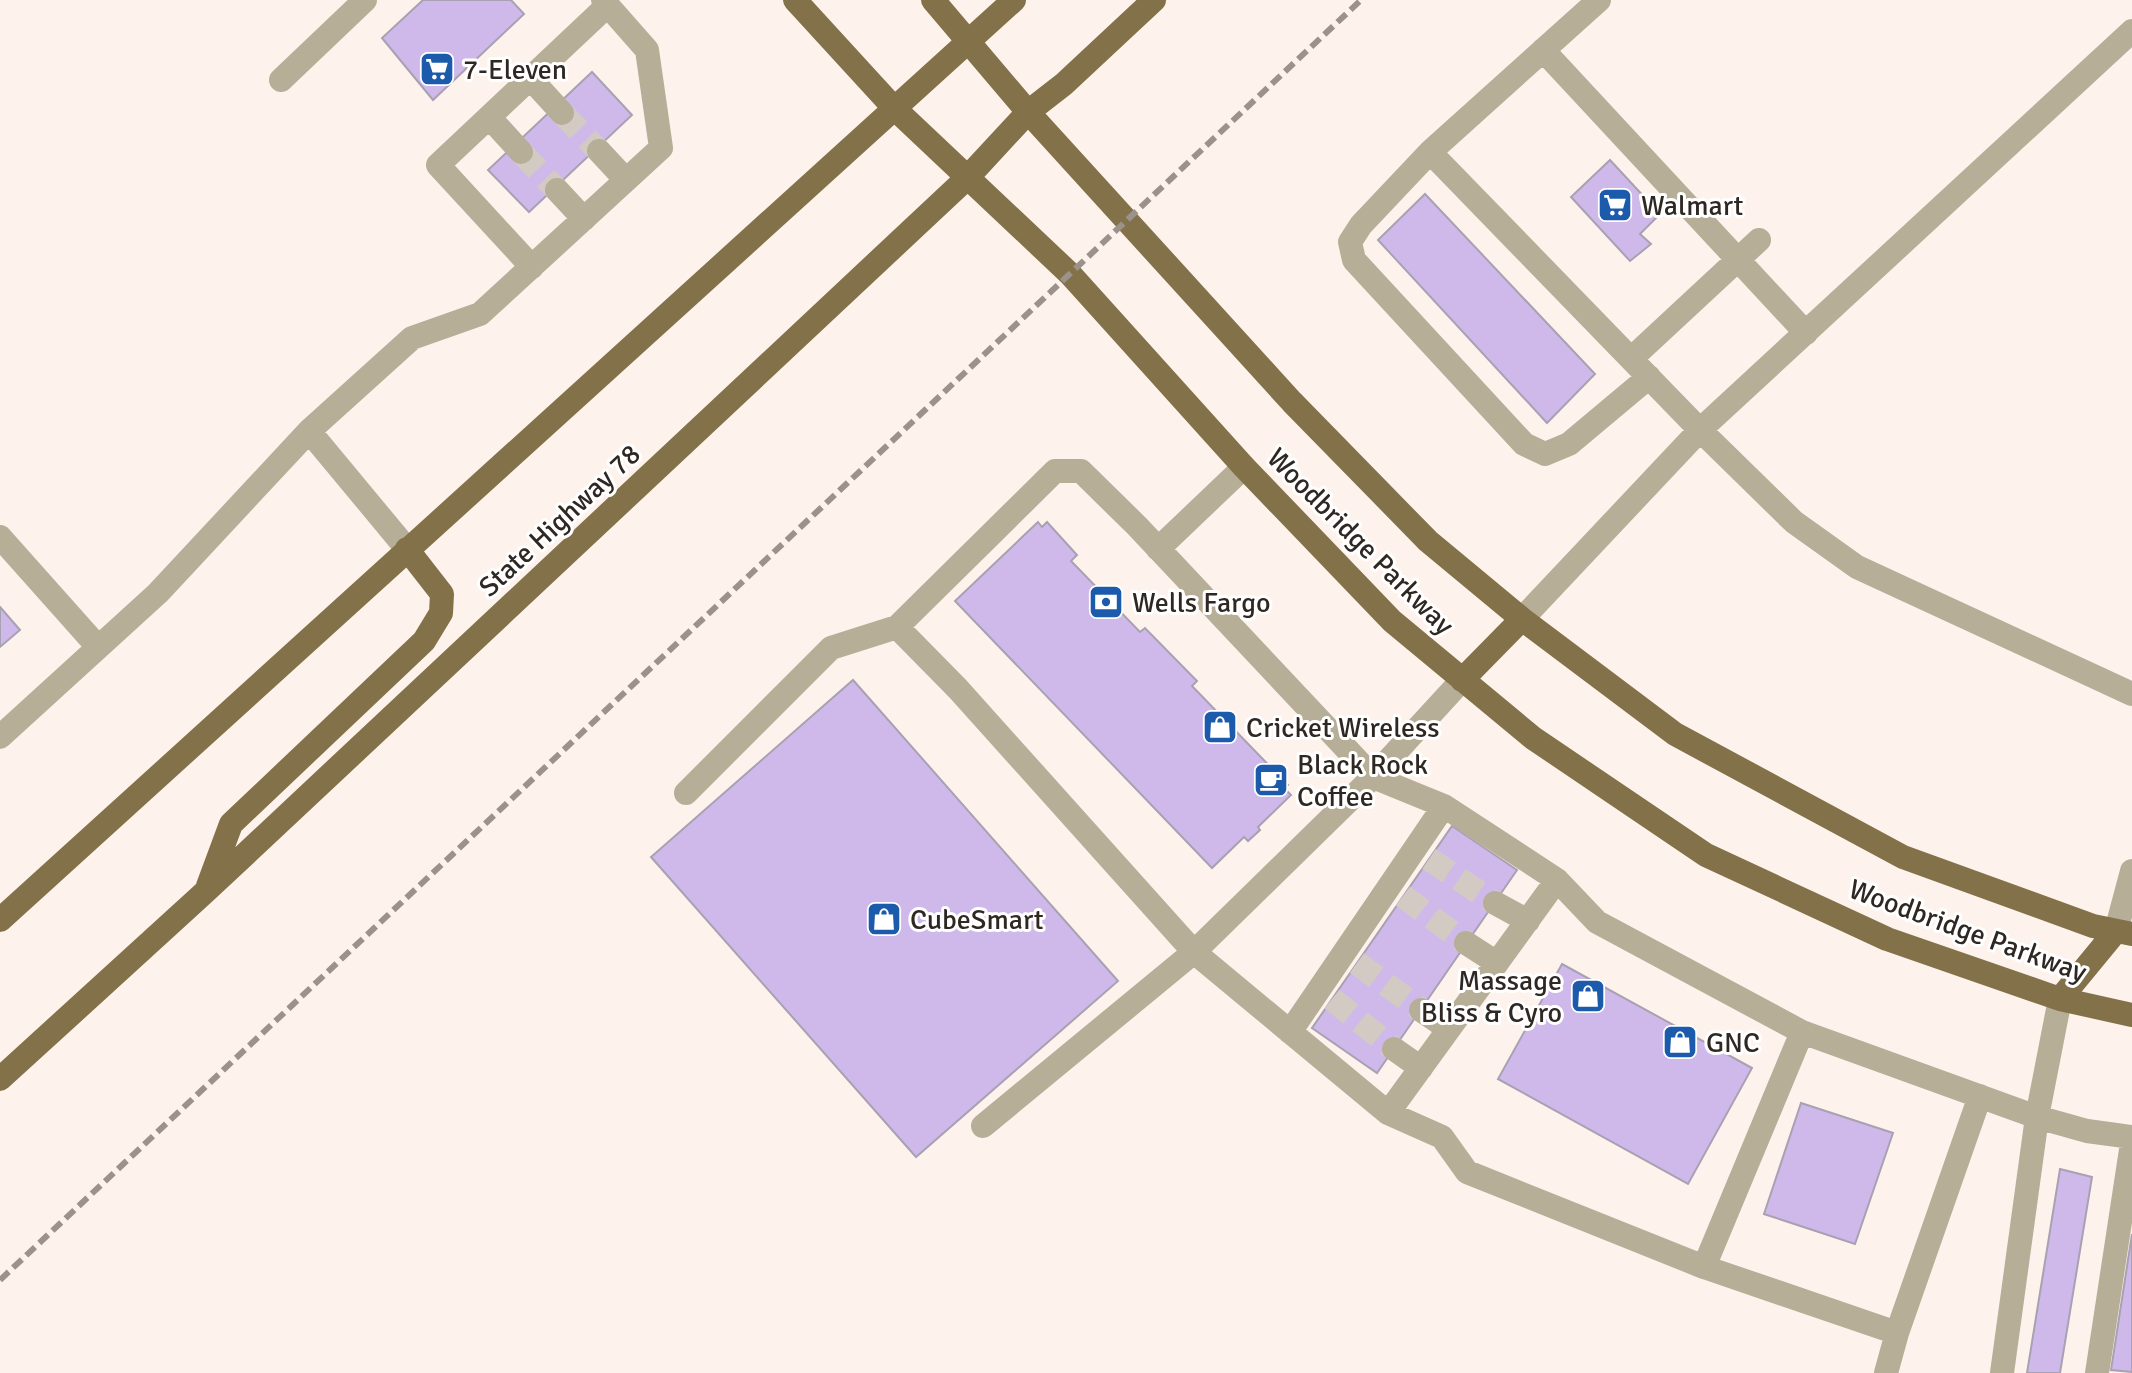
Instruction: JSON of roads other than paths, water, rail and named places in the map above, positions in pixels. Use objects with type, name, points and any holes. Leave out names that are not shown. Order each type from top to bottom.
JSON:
[{"type":"main road","name":"Woodbridge Parkway","points":[[795,0],[894,108],[1070,274],[1244,467],[1392,621],[1533,738],[1706,855],[1887,939],[2060,999],[2132,1015]]},
{"type":"main road","name":"Woodbridge Parkway","points":[[933,0],[1028,112],[1302,412],[1428,541],[1522,619],[1675,734],[1903,857],[2093,926],[2124,932]]},
{"type":"main road","points":[[0,920],[1014,0]]},
{"type":"main road","name":"State Highway 78","points":[[0,1079],[205,892],[967,178],[1028,112],[1064,84],[1154,0]]},
{"type":"main road","points":[[205,892],[231,824],[424,641],[441,613],[442,594],[407,549]]},
{"type":"main road","points":[[1462,680],[1522,619]]},
{"type":"main road","points":[[2060,999],[2124,932]]},
{"type":"lane","points":[[281,80],[365,0]]},
{"type":"lane","points":[[1599,0],[1430,152],[1361,225],[1350,242],[1354,260],[1524,444],[1545,454],[1569,444],[1649,377]]},
{"type":"lane","points":[[0,737],[158,593],[309,431],[412,338],[480,314],[532,267],[661,148],[647,50],[606,2],[438,165],[532,267]]},
{"type":"lane","points":[[1522,619],[1700,430],[2132,31]]},
{"type":"lane","points":[[1543,50],[1806,333]]},
{"type":"lane","points":[[530,78],[562,113]]},
{"type":"lane","points":[[489,117],[521,152]]},
{"type":"lane","points":[[599,151],[626,180]]},
{"type":"lane","points":[[1430,152],[1700,430],[1794,522],[1857,567],[2132,694]]},
{"type":"lane","points":[[557,190],[584,219]]},
{"type":"lane","points":[[1632,358],[1759,240]]},
{"type":"lane","points":[[309,431],[407,549]]},
{"type":"lane","points":[[1158,549],[1244,467]]},
{"type":"lane","points":[[686,793],[831,648],[897,627],[1055,471],[1081,471],[1373,777],[1444,806],[1557,880],[1597,922],[1802,1032],[2037,1117],[2132,1140],[2097,1373]]},
{"type":"lane","points":[[0,537],[98,647]]},
{"type":"lane","points":[[897,627],[958,689],[1194,952],[1388,1113],[1442,1137],[1467,1172],[1704,1267],[1897,1333]]},
{"type":"lane","points":[[983,1126],[1194,952],[1373,777],[1462,680]]},
{"type":"lane","points":[[1290,1032],[1326,994],[1422,854],[1444,806]]},
{"type":"lane","points":[[2124,932],[2132,871]]},
{"type":"lane","points":[[1388,1113],[1557,880]]},
{"type":"lane","points":[[1495,903],[1528,921]]},
{"type":"lane","points":[[1466,943],[1497,963]]},
{"type":"lane","points":[[2002,1373],[2037,1117],[2060,999]]},
{"type":"lane","points":[[1421,1010],[1449,1029]]},
{"type":"lane","points":[[1704,1267],[1802,1032]]},
{"type":"lane","points":[[1394,1049],[1421,1068]]},
{"type":"lane","points":[[1886,1373],[1897,1333],[1980,1096]]},
{"type":"tunnel","points":[[562,113],[599,151]]},
{"type":"tunnel","points":[[521,152],[557,190]]},
{"type":"tunnel","points":[[1429,859],[1495,903]]},
{"type":"tunnel","points":[[1403,896],[1466,943]]},
{"type":"tunnel","points":[[1357,963],[1421,1010]]},
{"type":"tunnel","points":[[1332,999],[1394,1049]]},
{"type":"railway","points":[[0,1280],[1361,0]]},
{"type":"place","name":"7-Eleven","points":[[437,69]]},
{"type":"place","name":"Walmart","points":[[1615,205]]},
{"type":"place","name":"Wells Fargo","points":[[1106,602]]},
{"type":"place","name":"Cricket Wireless","points":[[1220,727]]},
{"type":"place","name":"Black Rock Coffee","points":[[1271,780]]},
{"type":"place","name":"CubeSmart","points":[[884,919]]},
{"type":"place","name":"Massage Bliss & Cyro","points":[[1588,996]]},
{"type":"place","name":"GNC","points":[[1680,1042]]}]
